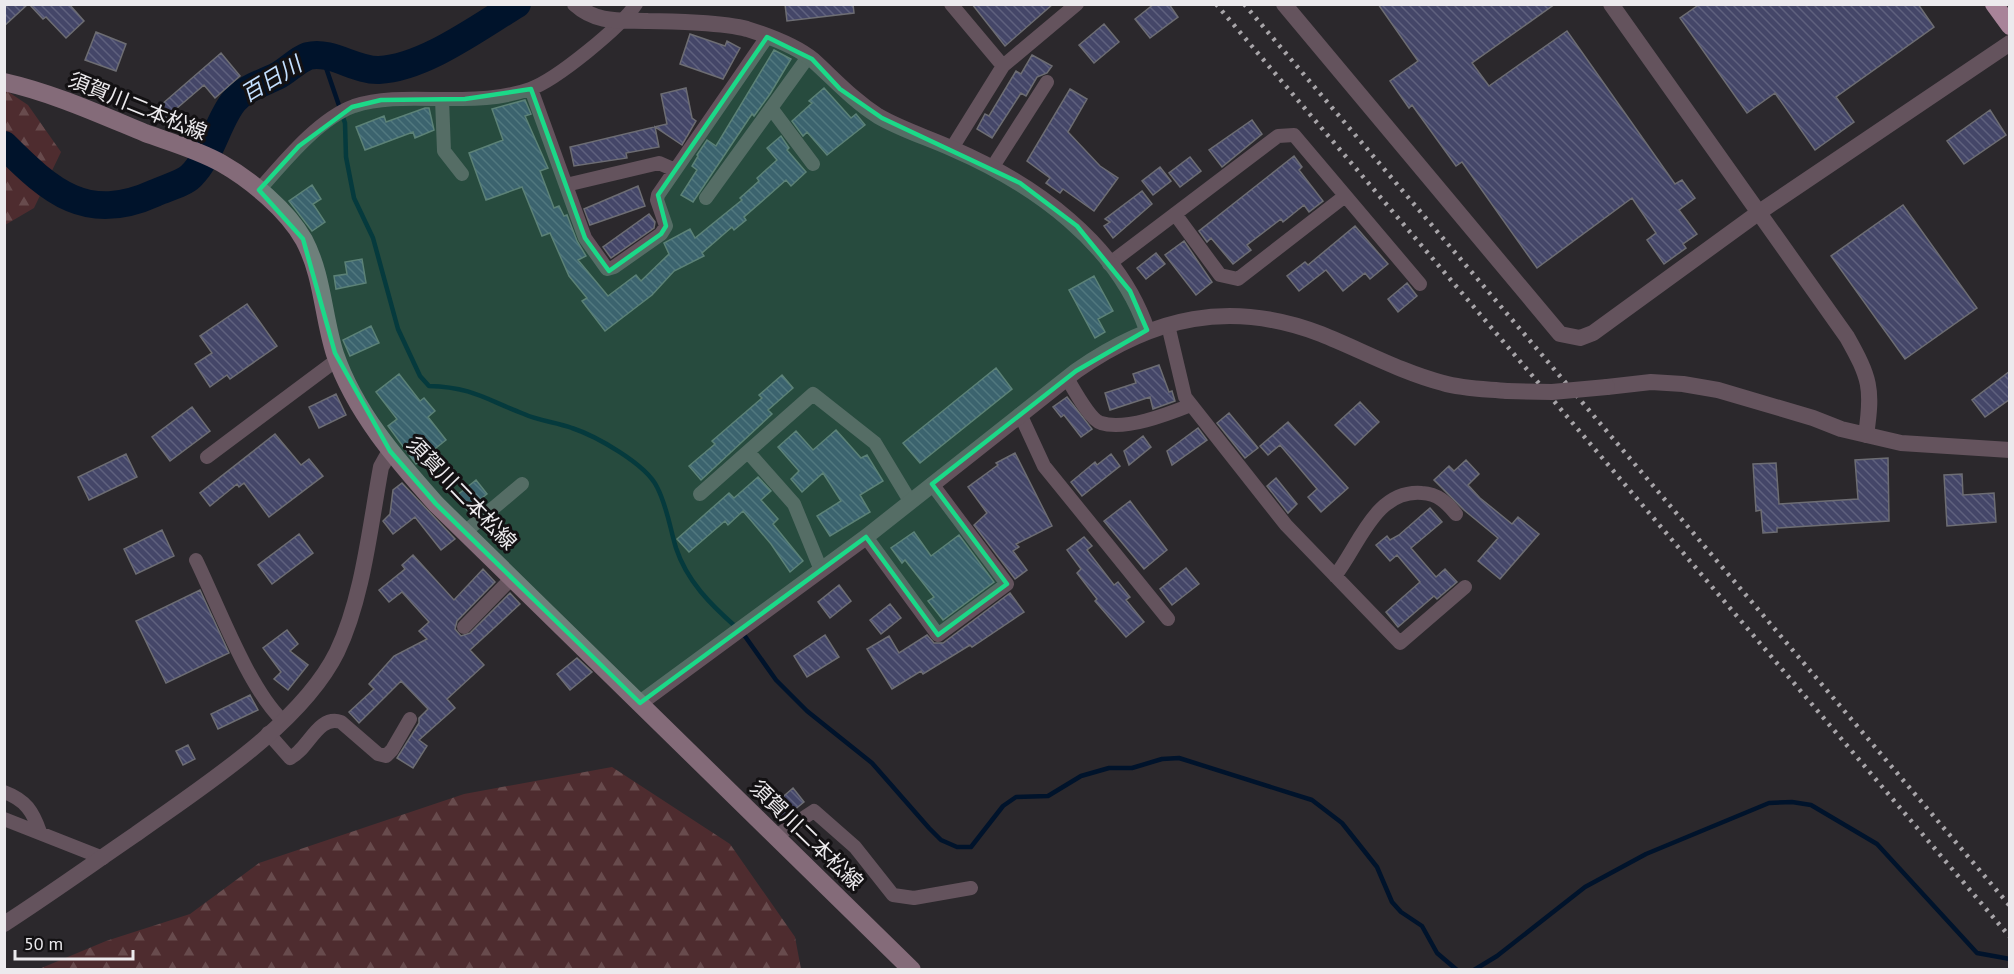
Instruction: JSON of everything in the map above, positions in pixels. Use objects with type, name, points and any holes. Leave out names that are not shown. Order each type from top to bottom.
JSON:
[{"type":"highway","points":[[1994,4],[2010,26]]},
{"type":"main road","name":"須賀川二本松線","points":[[4,81],[66,101],[221,163],[259,190],[280,211],[308,249],[325,303],[338,359],[350,387],[390,452],[465,532],[912,969]]},
{"type":"street","points":[[575,4],[584,13],[597,18],[746,28],[808,57],[840,89],[868,109],[1020,183],[1077,226],[1130,291],[1147,330]]},
{"type":"street","points":[[259,190],[299,146],[351,107],[381,99],[465,99],[531,89],[576,59],[625,21],[636,4]]},
{"type":"street","points":[[951,4],[1003,66]]},
{"type":"street","points":[[1284,4],[1560,334],[1580,338],[1593,333],[1758,213],[2010,43]]},
{"type":"street","points":[[1611,4],[1860,360],[1869,380],[1871,400],[1866,435]]},
{"type":"street","points":[[952,148],[1003,66],[1070,7]]},
{"type":"street","points":[[531,89],[585,238],[607,269],[614,267],[661,234],[666,226],[657,200],[675,170],[767,37]]},
{"type":"street","points":[[706,198],[808,57]]},
{"type":"street","points":[[992,168],[1047,82]]},
{"type":"street","points":[[442,99],[444,151],[462,174]]},
{"type":"street","points":[[771,108],[813,164]]},
{"type":"street","points":[[1109,264],[1278,136],[1294,135],[1420,284]]},
{"type":"street","points":[[566,185],[658,163],[675,170]]},
{"type":"street","points":[[1175,214],[1220,275],[1239,279],[1345,196]]},
{"type":"street","points":[[640,703],[866,537],[1020,414],[1107,350],[1147,330],[1190,320],[1253,316],[1320,334],[1445,384],[1507,391],[1552,392],[1651,382],[1683,384],[1718,390],[1866,435],[1901,443],[2010,450]]},
{"type":"street","points":[[1168,325],[1185,397],[1286,525],[1400,643],[1465,587]]},
{"type":"street","points":[[207,457],[338,359]]},
{"type":"street","points":[[1067,378],[1094,418],[1101,423],[1141,423],[1191,405]]},
{"type":"street","points":[[700,494],[813,394],[874,443],[910,501]]},
{"type":"street","points":[[1020,414],[1044,466],[1168,619]]},
{"type":"street","points":[[4,924],[193,795],[268,733],[316,686],[329,668],[347,629],[381,467],[390,452]]},
{"type":"street","points":[[748,452],[794,504],[821,570]]},
{"type":"street","points":[[465,532],[522,484]]},
{"type":"street","points":[[866,537],[938,635],[1007,584],[932,484]]},
{"type":"street","points":[[1335,576],[1349,558],[1365,527],[1381,508],[1396,496],[1415,492],[1430,494],[1442,499],[1456,514]]},
{"type":"street","points":[[196,560],[252,677],[266,702],[282,720]]},
{"type":"street","points":[[464,627],[512,578]]},
{"type":"street","points":[[268,733],[290,758],[325,722],[334,720],[341,722],[378,754],[386,756],[392,750],[410,718]]},
{"type":"street","points":[[4,792],[26,804],[34,814],[40,832]]},
{"type":"street","points":[[776,836],[814,811],[855,847],[892,895],[914,898],[971,888]]},
{"type":"street","points":[[4,819],[103,858]]},
{"type":"highlighted area","points":[[767,37],[812,59],[840,89],[882,118],[1020,183],[1077,226],[1130,291],[1147,330],[1076,371],[932,484],[1007,584],[938,635],[866,537],[640,703],[436,504],[390,451],[335,353],[303,239],[259,190],[299,146],[352,107],[381,100],[465,99],[531,89],[585,238],[609,271],[661,234],[666,226],[658,195]]},
{"type":"green space","points":[[4,89],[28,105],[61,152],[34,208],[5,225]]},
{"type":"green space","points":[[612,767],[730,844],[795,937],[801,969],[39,969],[106,941],[190,914],[259,863],[464,794]]},
{"type":"building","points":[[4,4],[28,4],[4,26]]},
{"type":"building","points":[[29,4],[69,4],[84,21],[66,38],[46,17],[43,19]]},
{"type":"building","points":[[785,4],[853,4],[854,13],[787,21]]},
{"type":"building","points":[[972,4],[1053,4],[1005,46]]},
{"type":"building","points":[[1154,4],[1169,4],[1178,17],[1150,38],[1135,19]]},
{"type":"building","points":[[1378,4],[1555,4],[1472,63],[1489,86],[1567,31],[1675,184],[1682,180],[1695,198],[1679,210],[1697,234],[1683,244],[1686,248],[1664,264],[1647,240],[1656,233],[1632,198],[1537,268],[1462,162],[1456,166],[1412,105],[1409,108],[1390,81],[1418,61]]},
{"type":"building","points":[[1700,4],[1918,4],[1934,27],[1836,97],[1854,122],[1815,150],[1775,93],[1747,113],[1680,18]]},
{"type":"building","points":[[1104,24],[1119,42],[1094,63],[1079,45]]},
{"type":"building","points":[[96,32],[126,44],[116,71],[85,60]]},
{"type":"building","points":[[690,34],[725,46],[727,41],[740,48],[723,79],[680,64]]},
{"type":"building","points":[[774,50],[791,59],[770,94],[754,116],[752,114],[693,202],[681,195],[697,170],[692,166],[697,155],[707,140],[716,146]]},
{"type":"building","points":[[221,53],[240,76],[215,98],[204,85],[162,121],[154,111]]},
{"type":"building","points":[[1032,55],[1052,66],[1047,73],[1037,77],[1026,96],[1021,93],[992,138],[977,129],[985,114],[989,116],[1016,71],[1021,74]]},
{"type":"building","points":[[686,88],[692,118],[696,121],[682,145],[655,127],[659,147],[626,153],[627,158],[574,166],[570,147],[667,124],[661,94]]},
{"type":"building","points":[[824,88],[851,118],[856,114],[865,125],[827,155],[807,132],[803,136],[792,121],[812,103],[809,101]]},
{"type":"building","points":[[1070,89],[1087,99],[1068,132],[1100,166],[1118,178],[1094,211],[1063,189],[1060,193],[1046,183],[1050,178],[1027,161]]},
{"type":"building","points":[[525,100],[531,114],[525,116],[548,168],[540,171],[554,208],[559,206],[564,216],[567,215],[577,241],[586,256],[578,260],[608,296],[636,275],[641,281],[669,254],[664,243],[690,229],[695,238],[742,200],[740,198],[759,181],[757,178],[777,160],[767,148],[781,136],[789,148],[787,150],[806,172],[791,186],[786,180],[744,217],[746,220],[734,230],[732,227],[702,253],[704,256],[674,271],[652,295],[605,331],[582,301],[587,298],[569,276],[550,233],[542,236],[522,187],[486,200],[469,153],[503,140],[492,109]]},
{"type":"building","points":[[429,108],[434,130],[415,138],[413,132],[365,150],[356,127],[384,116],[386,122]]},
{"type":"building","points":[[1990,110],[2006,135],[1964,164],[1947,141]]},
{"type":"building","points":[[1252,120],[1262,134],[1222,167],[1209,150]]},
{"type":"building","points":[[1294,156],[1302,167],[1299,170],[1323,201],[1309,212],[1304,205],[1283,222],[1281,219],[1247,245],[1251,250],[1233,264],[1211,238],[1207,242],[1199,231]]},
{"type":"building","points":[[1190,157],[1201,171],[1180,187],[1169,173]]},
{"type":"building","points":[[1160,167],[1171,181],[1153,195],[1142,181]]},
{"type":"building","points":[[312,185],[321,199],[313,204],[325,222],[312,231],[289,201]]},
{"type":"building","points":[[638,186],[645,206],[590,225],[584,209]]},
{"type":"building","points":[[1142,191],[1152,204],[1113,238],[1104,226],[1110,222],[1105,219]]},
{"type":"building","points":[[1903,205],[1977,308],[1905,359],[1831,256]]},
{"type":"building","points":[[649,214],[655,222],[654,228],[611,258],[603,247]]},
{"type":"building","points":[[1355,226],[1388,264],[1370,279],[1365,273],[1343,291],[1326,270],[1299,291],[1287,276],[1305,262],[1308,265]]},
{"type":"building","points":[[1184,241],[1212,282],[1196,295],[1165,255]]},
{"type":"building","points":[[1156,253],[1165,264],[1146,279],[1137,268]]},
{"type":"building","points":[[362,259],[366,283],[336,289],[334,276],[347,274],[345,262]]},
{"type":"building","points":[[1094,276],[1113,311],[1098,319],[1105,332],[1095,338],[1069,290]]},
{"type":"building","points":[[1407,283],[1417,296],[1398,312],[1388,299]]},
{"type":"building","points":[[247,304],[277,346],[230,379],[227,375],[210,387],[195,364],[212,353],[200,336]]},
{"type":"building","points":[[371,326],[379,343],[350,356],[343,340]]},
{"type":"building","points":[[1159,365],[1169,392],[1172,391],[1175,401],[1153,409],[1150,397],[1110,410],[1105,393],[1136,383],[1133,374]]},
{"type":"building","points":[[996,368],[1012,389],[920,463],[903,443]]},
{"type":"building","points":[[2010,371],[2010,399],[1985,417],[1972,400]]},
{"type":"building","points":[[399,374],[420,401],[424,398],[435,411],[428,417],[446,440],[416,464],[388,426],[397,419],[376,392]]},
{"type":"building","points":[[782,375],[793,388],[768,410],[772,414],[701,480],[689,466],[715,444],[712,441],[762,398],[759,395]]},
{"type":"building","points":[[336,394],[346,415],[319,428],[309,407]]},
{"type":"building","points":[[1067,397],[1092,429],[1081,437],[1064,415],[1061,417],[1053,407]]},
{"type":"building","points":[[1360,402],[1379,422],[1355,445],[1335,425]]},
{"type":"building","points":[[192,407],[210,431],[170,461],[152,437]]},
{"type":"building","points":[[1229,413],[1258,448],[1245,458],[1217,423]]},
{"type":"building","points":[[1288,422],[1348,488],[1321,512],[1308,497],[1317,489],[1280,445],[1268,455],[1260,446]]},
{"type":"building","points":[[1198,428],[1207,440],[1172,465],[1167,451]]},
{"type":"building","points":[[836,430],[861,458],[867,455],[883,481],[860,495],[870,512],[830,536],[817,516],[841,501],[823,473],[802,492],[791,479],[799,471],[778,447],[796,431],[813,450]]},
{"type":"building","points":[[275,434],[301,465],[309,459],[323,476],[269,517],[244,483],[239,487],[237,484],[210,506],[200,493]]},
{"type":"building","points":[[1143,436],[1151,447],[1129,465],[1124,451]]},
{"type":"building","points":[[1015,453],[1052,526],[1016,544],[1019,547],[1013,551],[1027,570],[1015,579],[974,525],[987,513],[968,487],[998,465],[996,463]]},
{"type":"building","points":[[126,454],[137,477],[89,500],[78,477]]},
{"type":"building","points":[[1111,454],[1120,466],[1082,496],[1071,482],[1095,462],[1097,465]]},
{"type":"building","points":[[1888,458],[1889,521],[1777,528],[1777,532],[1763,533],[1761,510],[1756,511],[1753,464],[1776,463],[1779,504],[1858,499],[1855,460]]},
{"type":"building","points":[[1466,460],[1479,474],[1468,485],[1480,498],[1512,524],[1518,517],[1539,534],[1500,579],[1478,561],[1498,538],[1464,510],[1434,480],[1449,466],[1454,471]]},
{"type":"building","points":[[1962,474],[1963,495],[1994,493],[1996,522],[1947,526],[1944,475]]},
{"type":"building","points":[[758,477],[771,491],[761,500],[778,519],[773,524],[803,561],[790,572],[771,544],[743,511],[728,525],[725,521],[689,552],[677,539],[729,493],[734,498]]},
{"type":"building","points":[[1276,478],[1297,504],[1288,513],[1267,486]]},
{"type":"building","points":[[476,480],[487,494],[467,510],[456,496]]},
{"type":"building","points":[[402,483],[455,539],[441,550],[415,517],[393,534],[383,521],[390,514],[393,490]]},
{"type":"building","points":[[1130,501],[1167,550],[1144,569],[1104,521]]},
{"type":"building","points":[[1430,508],[1442,522],[1411,548],[1436,577],[1445,569],[1457,582],[1437,599],[1434,596],[1398,627],[1386,612],[1420,582],[1397,555],[1390,561],[1376,545],[1387,536],[1390,540],[1399,535]]},
{"type":"building","points":[[162,530],[174,556],[136,574],[124,549]]},
{"type":"building","points":[[914,532],[931,556],[959,535],[994,582],[943,620],[928,601],[934,597],[905,560],[902,563],[891,548]]},
{"type":"building","points":[[299,534],[313,553],[272,584],[258,565]]},
{"type":"building","points":[[1084,537],[1092,546],[1087,550],[1114,585],[1118,582],[1130,597],[1126,600],[1144,622],[1126,637],[1095,601],[1097,599],[1077,573],[1081,569],[1067,550]]},
{"type":"building","points":[[413,555],[454,600],[483,569],[495,582],[457,621],[455,629],[461,636],[470,633],[510,593],[520,604],[470,650],[484,665],[447,699],[455,708],[419,740],[427,746],[413,768],[397,758],[419,723],[419,718],[428,709],[401,681],[359,723],[349,712],[374,689],[369,684],[394,656],[427,639],[419,631],[429,622],[402,592],[389,602],[379,590],[405,569],[402,565]]},
{"type":"building","points":[[1186,568],[1199,584],[1172,605],[1160,589]]},
{"type":"building","points":[[839,585],[851,601],[830,618],[818,602]]},
{"type":"building","points":[[200,590],[229,653],[166,683],[136,621]]},
{"type":"building","points":[[1010,593],[1024,612],[972,647],[970,645],[923,674],[921,671],[892,689],[867,649],[889,636],[899,653],[927,635],[934,643],[943,643]]},
{"type":"building","points":[[890,604],[901,618],[881,634],[870,620]]},
{"type":"building","points":[[287,630],[298,644],[290,651],[308,665],[288,690],[274,679],[281,672],[263,648]]},
{"type":"building","points":[[825,635],[839,657],[807,677],[794,656]]},
{"type":"building","points":[[577,658],[592,672],[570,690],[557,674]]},
{"type":"building","points":[[250,695],[258,710],[218,729],[211,714]]},
{"type":"building","points":[[188,745],[195,759],[183,765],[176,751]]},
{"type":"building","points":[[793,788],[804,802],[782,820],[771,807]]},
{"type":"waterway","name":"百日川","points":[[4,145],[38,177],[72,198],[90,204],[109,205],[131,202],[188,179],[198,168],[223,118],[238,96],[281,74],[304,58],[317,55],[370,69],[396,68],[451,45],[517,4]]},
{"type":"waterway","points":[[322,56],[345,123],[346,157],[354,198],[373,238],[398,329],[420,376],[429,386],[468,392],[530,416],[582,432],[632,460],[657,487],[666,509],[676,548],[686,571],[708,601],[736,627]]},
{"type":"waterway","points":[[742,632],[776,680],[807,711],[872,763],[941,840],[957,847],[971,847],[1003,806],[1016,797],[1048,796],[1081,776],[1109,768],[1132,768],[1162,759],[1179,758],[1312,800],[1342,823],[1377,867],[1392,902],[1401,912],[1422,926],[1437,953],[1457,970]]},
{"type":"waterway","points":[[1474,970],[1497,956],[1585,887],[1646,854],[1769,803],[1792,802],[1811,805],[1877,844],[1977,953],[2010,959]]},
{"type":"railway","points":[[1216,4],[2010,937]]},
{"type":"railway","points":[[1244,4],[2010,906]]}]
